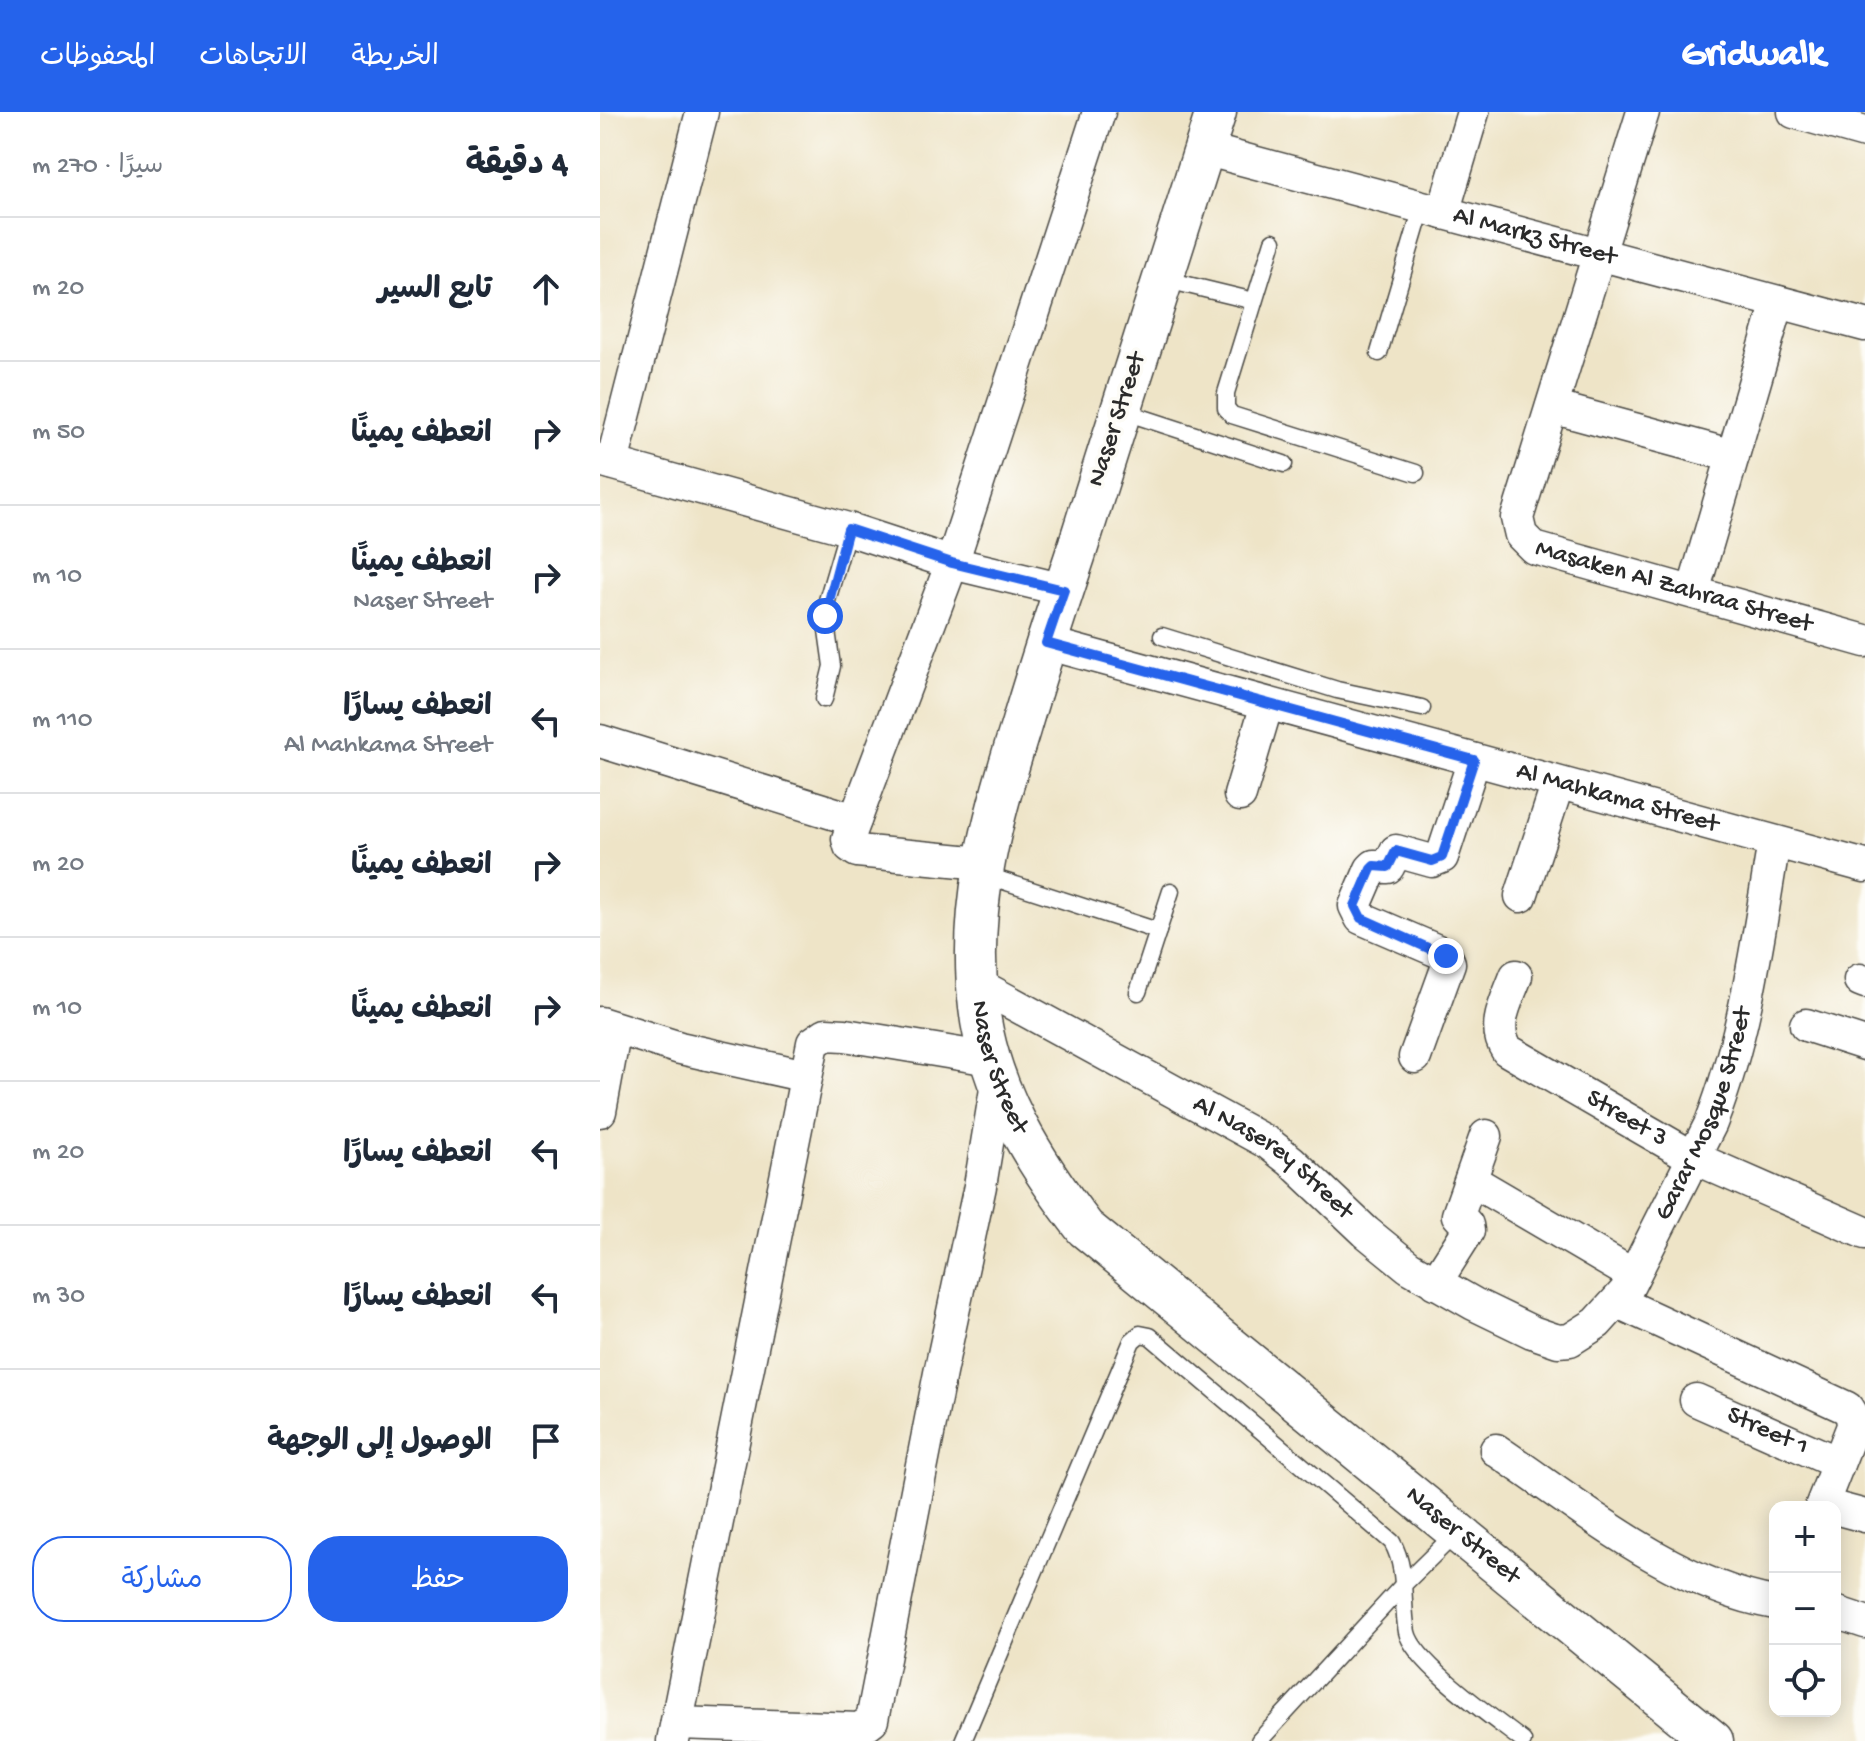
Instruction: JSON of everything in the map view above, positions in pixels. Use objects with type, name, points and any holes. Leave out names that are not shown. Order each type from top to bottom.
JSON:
[{"type":"street","points":[[702,112],[606,461],[848,529],[952,563],[1064,590]]},
{"type":"street","points":[[983,868],[857,851],[850,846],[848,839],[952,563],[1099,112]]},
{"type":"street","name":"Naser Street","points":[[1216,112],[999,795],[983,868],[977,914],[979,1009],[994,1071],[1023,1135],[1051,1183],[1085,1228],[1713,1741]]},
{"type":"street","points":[[1433,211],[1473,112]]},
{"type":"street","points":[[1643,112],[1552,407],[1733,456]]},
{"type":"street","points":[[1801,113],[1865,132]]},
{"type":"street","name":"Al Markz Street","points":[[1204,149],[1865,325]]},
{"type":"street","points":[[1693,592],[1778,302]]},
{"type":"street","name":"Masaken Al Zahraa Street","points":[[1552,407],[1517,518],[1521,535],[1534,548],[1865,641]]},
{"type":"street","name":"Al Mahkama Street","points":[[1046,643],[1865,866]]},
{"type":"street","points":[[1240,795],[1267,704]]},
{"type":"street","points":[[600,741],[855,820]]},
{"type":"street","points":[[1415,1057],[1449,963],[1440,952],[1361,918],[1355,906],[1371,869],[1374,866],[1388,867],[1396,851],[1432,861],[1442,857],[1474,760]]},
{"type":"street","points":[[1521,896],[1558,783]]},
{"type":"street","name":"Garar Mosque Street","points":[[1558,1341],[1570,1340],[1597,1323],[1626,1288],[1694,1158],[1720,1099],[1743,1014],[1774,842]]},
{"type":"street","name":"Street 3","points":[[1516,976],[1498,1029],[1507,1050],[1694,1158],[1865,1233]]},
{"type":"street","name":"Al Naserey Street","points":[[977,984],[1268,1143],[1387,1251],[1435,1283],[1532,1332],[1558,1341]]},
{"type":"street","points":[[1806,1025],[1865,1044]]},
{"type":"street","points":[[600,1111],[607,1026],[680,1048],[806,1076]]},
{"type":"street","points":[[826,1034],[845,1035],[994,1071],[980,1186],[872,1720],[860,1729],[675,1732],[813,1043],[826,1034]]},
{"type":"street","points":[[1435,1283],[1468,1231],[1458,1215],[1486,1136]]},
{"type":"street","points":[[1471,1180],[1626,1288],[1847,1408],[1853,1426],[1838,1463],[1828,1501]]},
{"type":"street","name":"Street 1","points":[[1696,1400],[1838,1463]]},
{"type":"street","points":[[1496,1450],[1657,1558],[1694,1578],[1733,1593],[1769,1602]]},
{"type":"street","points":[[1841,1510],[1865,1516]]},
{"type":"street","points":[[1841,1614],[1865,1622]]},
{"type":"lane","points":[[1379,353],[1433,211]]},
{"type":"lane","points":[[1273,241],[1226,393],[1226,408],[1232,415],[1416,473]]},
{"type":"lane","points":[[1163,279],[1254,301]]},
{"type":"lane","points":[[1121,411],[1284,464]]},
{"type":"lane","points":[[824,699],[832,666],[826,604],[848,529]]},
{"type":"lane","points":[[1162,636],[1329,688],[1422,708]]},
{"type":"lane","points":[[1385,736],[1394,702]]},
{"type":"lane","points":[[983,868],[1158,931]]},
{"type":"lane","points":[[1138,992],[1171,891]]},
{"type":"lane","points":[[963,1741],[1132,1341],[1140,1334],[1150,1336],[1392,1542],[1401,1563],[1407,1632],[1412,1646],[1427,1663],[1523,1741]]},
{"type":"lane","points":[[1259,1741],[1404,1584],[1457,1532]]},
{"type":"route","points":[[825,616],[848,529],[952,563],[1064,590],[1046,643],[1474,760],[1442,857],[1432,861],[1396,851],[1388,867],[1374,866],[1371,869],[1355,906],[1361,918],[1446,956]]}]
